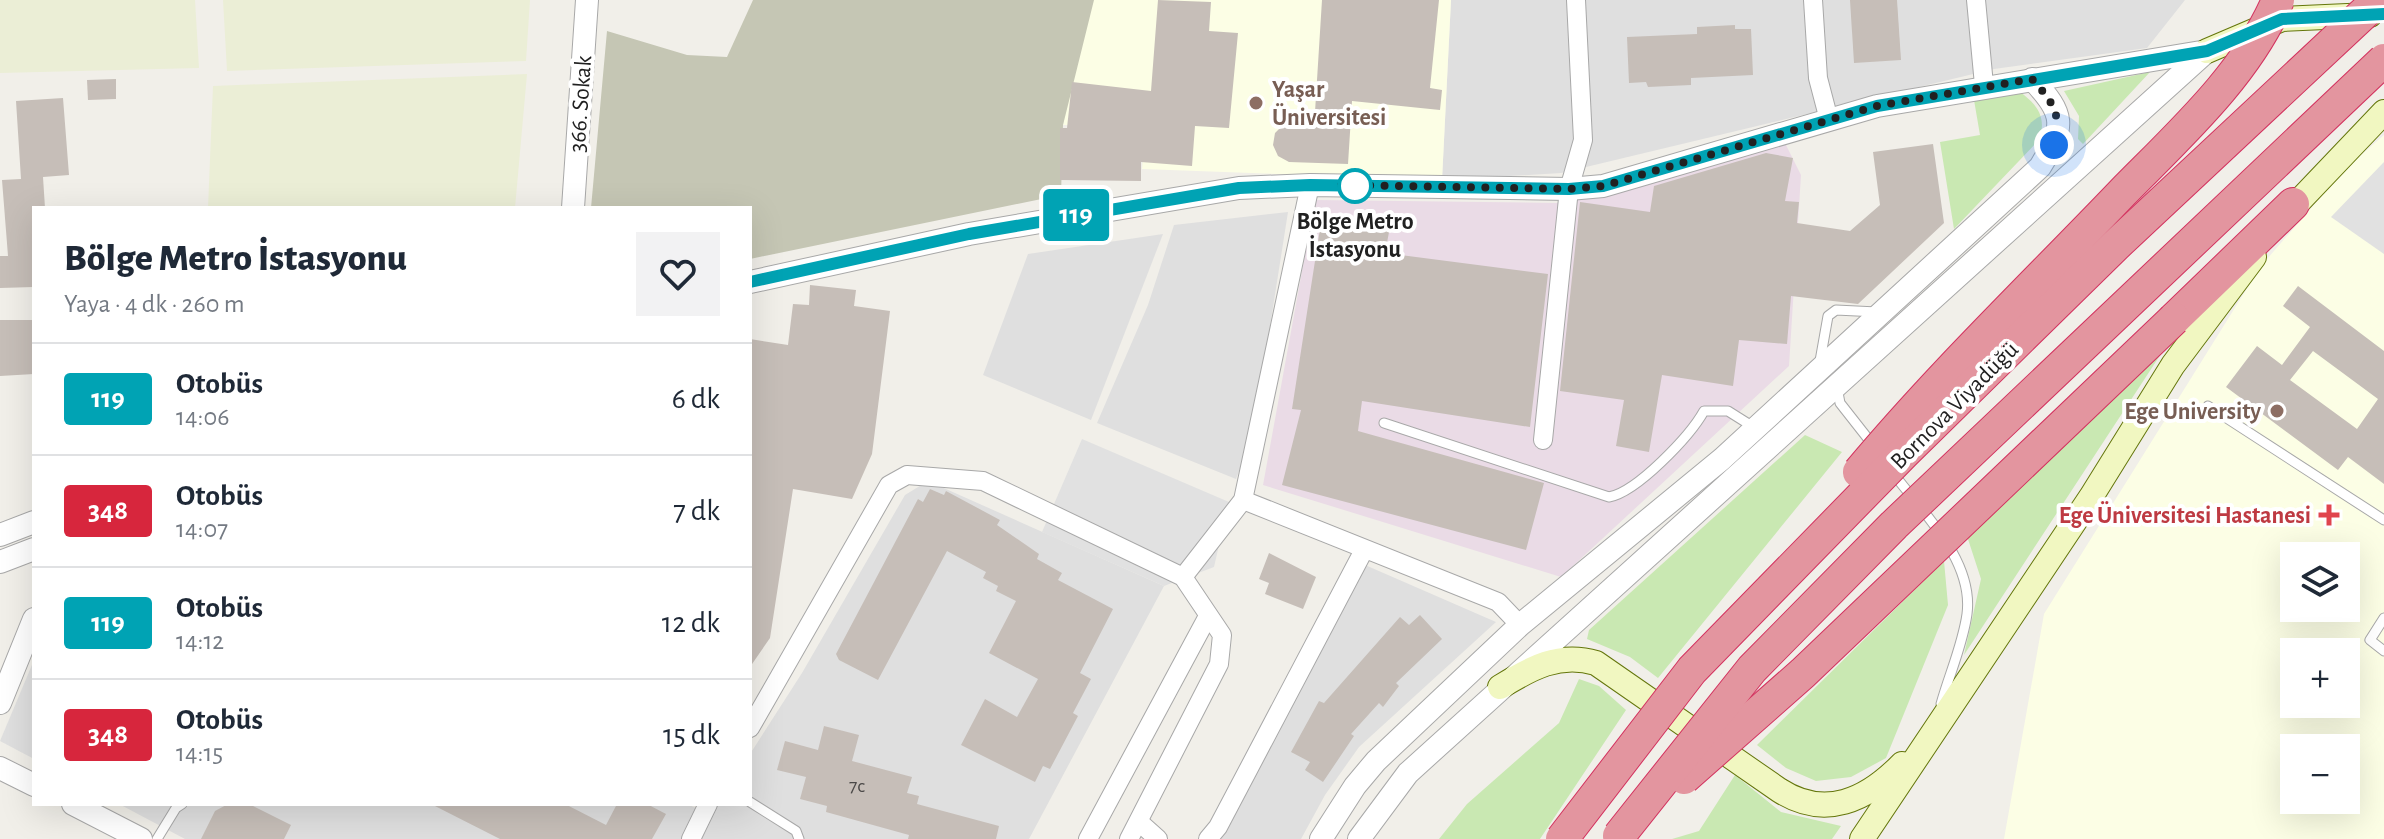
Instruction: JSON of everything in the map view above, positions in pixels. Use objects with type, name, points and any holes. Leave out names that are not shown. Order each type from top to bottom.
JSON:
[{"type":"highway","points":[[1692,670],[1902,421],[2162,153],[2233,73],[2267,27],[2276,0]]},
{"type":"highway","name":"Bornova Viyadüğü","points":[[1562,839],[1692,670],[1904,453],[2093,268],[2378,0]]},
{"type":"highway","name":"Bornova Viyadüğü","points":[[1618,838],[1763,657],[1894,525],[2384,60]]},
{"type":"highway","points":[[1618,838],[1803,673],[2293,204]]},
{"type":"main road","points":[[2207,51],[2282,19],[2384,14]]},
{"type":"main road","points":[[1862,839],[2091,497],[2173,365],[2293,204],[2384,112]]},
{"type":"main road","points":[[1500,687],[1546,662],[1566,659],[1596,663],[1795,800],[1823,807],[1863,796],[1888,778],[1934,731]]},
{"type":"street","name":"366. Sokak","points":[[573,206],[587,0]]},
{"type":"street","points":[[1543,440],[1569,189],[1583,140],[1576,0]]},
{"type":"street","points":[[1813,0],[1818,78],[1829,120]]},
{"type":"street","points":[[1976,0],[1984,85]]},
{"type":"street","points":[[1359,839],[1408,773],[1500,687],[2207,51],[2276,0]]},
{"type":"street","points":[[752,282],[984,231],[1239,188],[1310,185],[1569,189],[1603,186],[1877,106],[1984,85],[2207,51]]},
{"type":"street","points":[[1321,839],[1355,786],[1376,761],[1520,625],[1722,459],[2040,167],[2059,128],[2055,104],[2032,79]]},
{"type":"street","points":[[1183,577],[1243,500],[1310,185]]},
{"type":"street","points":[[752,725],[889,485],[907,475],[983,481],[1183,577],[1222,635],[1219,664],[1129,839]]},
{"type":"street","points":[[1243,500],[1498,602],[1520,625]]},
{"type":"street","points":[[0,535],[32,523]]},
{"type":"street","points":[[0,562],[32,550]]},
{"type":"street","points":[[1208,839],[1218,827],[1364,550]]},
{"type":"street","points":[[1088,839],[1208,616]]},
{"type":"street","points":[[0,703],[32,624]]},
{"type":"street","points":[[0,768],[32,784]]},
{"type":"street","points":[[77,806],[141,839]]},
{"type":"street","points":[[691,839],[707,806]]},
{"type":"street","points":[[1139,822],[1158,839]]},
{"type":"lane","points":[[1819,369],[1828,316],[1836,310],[1880,312]]},
{"type":"lane","points":[[1837,384],[1840,403],[1961,568],[1967,613],[1934,731]]},
{"type":"lane","points":[[2208,406],[2384,520]]},
{"type":"lane","points":[[1384,423],[1609,497],[1620,495],[1692,432],[1704,411],[1728,411],[1755,428]]},
{"type":"lane","points":[[2384,618],[2370,640],[2384,651]]},
{"type":"lane","points":[[752,803],[796,831],[799,839]]},
{"type":"lane","points":[[157,839],[179,806]]},
{"type":"shaded area","points":[[0,0],[195,0],[199,68],[0,73]]},
{"type":"shaded area","points":[[223,0],[530,0],[526,61],[227,71]]},
{"type":"shaded area","points":[[753,0],[1094,0],[1063,125],[1061,195],[752,259],[752,206],[591,206],[607,31],[687,55],[727,57]]},
{"type":"shaded area","name":"Yaşar Üniversitesi","points":[[1092,0],[1451,0],[1442,180],[1142,169],[1146,125],[1063,125],[1070,80]]},
{"type":"shaded area","points":[[1451,0],[2185,0],[2147,48],[1994,69],[1561,173],[1442,180]]},
{"type":"shaded area","points":[[527,74],[515,206],[208,206],[213,86]]},
{"type":"shaded area","name":"Ege University","points":[[2384,135],[2384,839],[2004,839],[2044,614],[2261,266],[2345,169]]},
{"type":"shaded area","points":[[1784,141],[1801,175],[1789,366],[1561,577],[1263,485],[1315,200],[1557,203]]},
{"type":"shaded area","points":[[2384,162],[2384,254],[2331,217]]},
{"type":"shaded area","points":[[1288,212],[1253,434],[1236,479],[1097,423],[1148,305],[1174,225]]},
{"type":"shaded area","points":[[1163,234],[1091,420],[983,375],[1028,254]]},
{"type":"shaded area","points":[[1082,439],[1229,502],[1214,567],[1164,586],[1042,532]]},
{"type":"shaded area","points":[[928,481],[1164,586],[1029,839],[185,839],[123,806],[691,806],[711,815],[717,806],[752,806],[752,751],[802,673],[905,495]]},
{"type":"shaded area","points":[[1349,558],[1496,622],[1359,747],[1325,795],[1301,839],[1200,839],[1212,827]]},
{"type":"shaded area","points":[[32,665],[32,758],[0,741]]},
{"type":"green space","points":[[2150,72],[2083,144],[2078,139],[2079,116],[2064,91]]},
{"type":"green space","points":[[2020,92],[2039,113],[2042,125],[2039,140],[1954,229],[1940,142],[1980,135],[1974,100]]},
{"type":"green space","points":[[2174,334],[1964,655],[1981,579],[1966,533]]},
{"type":"green space","points":[[1805,435],[1842,452],[1658,678],[1630,657],[1587,639],[1589,630]]},
{"type":"green space","points":[[1944,561],[1948,605],[1886,758],[1851,777],[1816,781],[1786,768],[1757,745]]},
{"type":"green space","points":[[1579,679],[1599,686],[1626,710],[1540,839],[1439,839],[1467,804],[1559,723]]},
{"type":"green space","points":[[1735,775],[1781,812],[1841,826],[1832,839],[1672,839],[1699,831]]},
{"type":"building","points":[[1158,0],[1211,2],[1209,31],[1238,33],[1229,128],[1195,126],[1192,166],[1141,162],[1141,181],[1060,180],[1060,128],[1067,128],[1072,82],[1151,91]]},
{"type":"building","points":[[1322,0],[1439,0],[1430,88],[1442,90],[1440,110],[1352,101],[1348,164],[1289,162],[1278,156],[1273,145],[1275,133],[1284,124],[1296,123],[1314,128]]},
{"type":"building","points":[[1850,0],[1897,0],[1901,60],[1854,63]]},
{"type":"building","points":[[1735,25],[1735,29],[1751,29],[1753,75],[1691,78],[1691,85],[1648,87],[1646,82],[1629,83],[1627,37],[1697,34],[1697,27]]},
{"type":"building","points":[[116,79],[116,99],[88,100],[87,80]]},
{"type":"building","points":[[63,98],[69,175],[43,177],[45,206],[32,206],[32,287],[0,288],[0,256],[8,256],[2,180],[21,179],[16,101]]},
{"type":"building","points":[[1933,144],[1944,223],[1858,304],[1791,296],[1787,344],[1739,340],[1733,386],[1662,375],[1649,452],[1616,446],[1624,400],[1560,391],[1580,202],[1650,212],[1654,186],[1766,153],[1793,158],[1785,201],[1799,202],[1797,223],[1850,231],[1880,205],[1873,152]]},
{"type":"building","points":[[1322,216],[1390,227],[1385,253],[1548,274],[1530,427],[1362,401],[1358,431],[1544,483],[1526,550],[1282,485],[1301,410],[1292,409]]},
{"type":"building","points":[[810,285],[856,290],[854,306],[890,311],[872,454],[852,499],[793,489],[770,638],[752,664],[752,339],[788,345],[793,304],[809,305]]},
{"type":"building","points":[[2298,286],[2384,351],[2384,484],[2348,457],[2338,470],[2226,387],[2257,346],[2282,365],[2310,327],[2283,306]],"holes":[[[2313,351],[2378,399],[2357,429],[2290,380]]]},
{"type":"building","points":[[0,320],[32,320],[32,374],[0,376]]},
{"type":"building","points":[[930,489],[944,495],[946,491],[1000,520],[997,525],[1039,554],[1037,559],[1062,573],[1058,580],[1113,609],[1080,673],[1091,679],[1073,713],[1078,716],[1050,769],[1043,766],[1035,782],[961,745],[985,699],[1017,717],[1038,679],[989,653],[1016,601],[996,591],[998,586],[983,578],[986,572],[947,551],[878,680],[839,660],[836,654],[918,499],[923,502]]},
{"type":"building","points":[[1269,553],[1316,577],[1303,609],[1265,594],[1269,583],[1259,579]]},
{"type":"building","points":[[1420,615],[1442,639],[1396,683],[1399,686],[1383,707],[1379,703],[1351,734],[1354,736],[1323,782],[1305,770],[1310,762],[1291,752],[1319,701],[1324,703],[1400,617],[1409,625]]},
{"type":"building","points":[[824,726],[859,735],[852,761],[912,777],[907,793],[919,796],[917,804],[999,826],[996,839],[908,839],[909,835],[826,812],[827,806],[800,799],[806,777],[777,770],[785,741],[818,750]]},
{"type":"building","points":[[224,806],[253,806],[291,825],[284,839],[201,839],[215,811]]},
{"type":"building","points":[[435,806],[569,806],[606,825],[616,806],[651,806],[666,814],[652,839],[500,839]]},
{"type":"bus line","name":"119","points":[[752,282],[969,234],[1239,188],[1310,185],[1569,189],[1603,186],[1877,106],[1984,85],[2207,51],[2282,19],[2384,14]]},
{"type":"place","name":"Yaşar Üniversitesi","points":[[1256,103]]},
{"type":"place","name":"Bölge Metro İstasyonu","points":[[1355,186]]},
{"type":"place","name":"Ege University","points":[[2277,411]]},
{"type":"place","name":"Ege Üniversitesi Hastanesi","points":[[2329,515]]},
{"type":"route","points":[[1355,186],[1341,185],[1569,189],[1603,186],[1877,106],[2032,79],[2055,104],[2059,128],[2054,145]]}]
